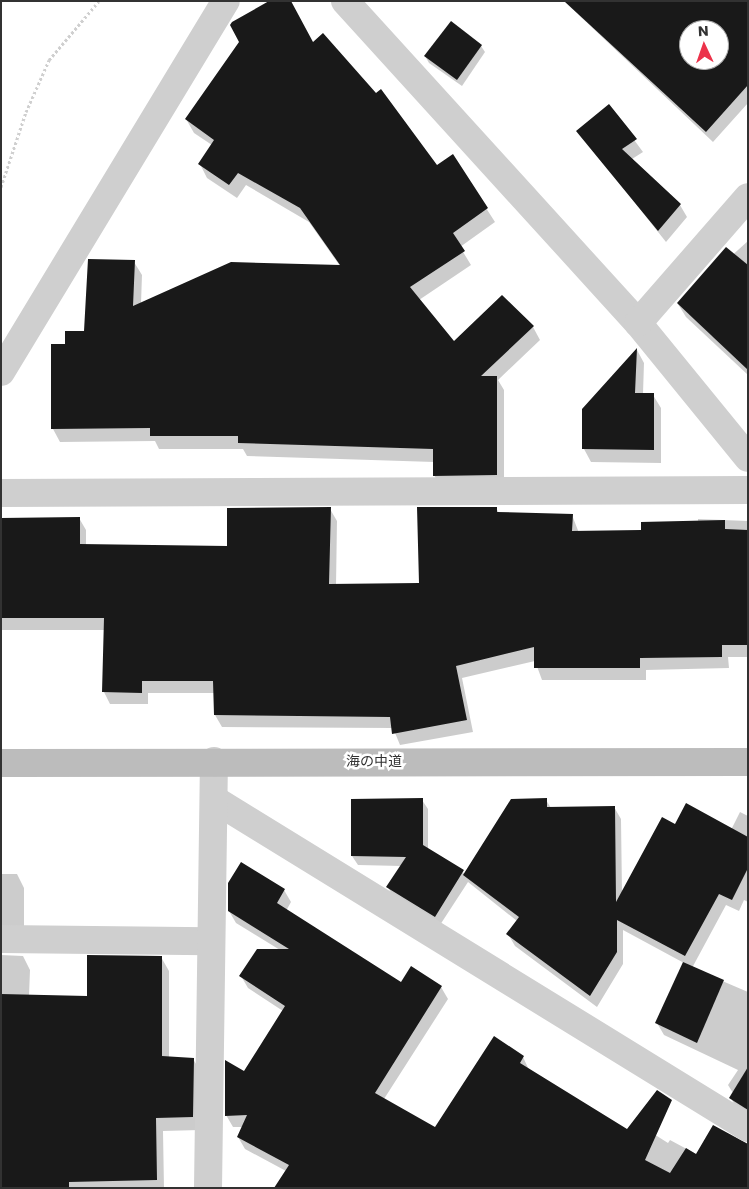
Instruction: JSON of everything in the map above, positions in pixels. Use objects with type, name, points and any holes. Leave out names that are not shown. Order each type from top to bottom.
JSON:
[{"type":"street","points":[[1,372],[226,1]]},
{"type":"street","points":[[344,1],[638,324],[748,458]]},
{"type":"street","points":[[638,324],[748,197]]},
{"type":"street","points":[[1,493],[748,490]]},
{"type":"street","points":[[208,1188],[209,941],[215,800],[214,761]]},
{"type":"street","name":"海の中道","points":[[1,763],[214,761],[748,762]]},
{"type":"street","points":[[215,800],[748,1128]]},
{"type":"street","points":[[1,940],[209,941]]},
{"type":"path","points":[[1,187],[26,112],[50,60],[99,1]]},
{"type":"building","points":[[269,1],[291,1],[313,42],[323,33],[376,93],[381,89],[437,165],[453,154],[488,208],[453,233],[465,251],[410,287],[454,341],[502,295],[534,326],[481,376],[497,376],[497,475],[433,476],[433,449],[238,443],[238,436],[150,436],[150,428],[51,429],[51,344],[65,344],[65,331],[84,331],[88,259],[135,260],[133,306],[231,262],[340,265],[300,208],[238,173],[229,185],[198,164],[214,140],[185,119],[239,42],[230,25],[232,22]]},
{"type":"building","points":[[564,1],[748,1],[748,85],[706,132]]},
{"type":"building","points":[[451,21],[482,45],[457,80],[424,56]]},
{"type":"building","points":[[609,104],[637,139],[622,149],[681,204],[658,231],[576,131]]},
{"type":"building","points":[[726,247],[748,265],[748,370],[677,303]]},
{"type":"building","points":[[637,348],[635,393],[654,393],[654,450],[582,449],[582,409]]},
{"type":"building","points":[[331,507],[329,584],[419,583],[417,507],[497,507],[497,512],[573,514],[572,531],[641,530],[641,522],[725,520],[725,529],[748,530],[748,645],[722,645],[722,657],[640,658],[640,668],[534,668],[534,647],[456,666],[467,720],[392,734],[390,717],[214,715],[213,681],[142,681],[142,693],[102,692],[104,618],[1,618],[1,518],[80,517],[80,544],[227,546],[227,508]]},
{"type":"building","points":[[423,798],[423,845],[464,870],[435,917],[386,887],[406,857],[351,856],[351,799]]},
{"type":"building","points":[[547,798],[547,807],[615,806],[616,902],[662,817],[675,824],[686,803],[748,837],[748,868],[732,900],[719,894],[685,956],[617,920],[617,952],[590,996],[506,934],[519,917],[463,875],[511,799]]},
{"type":"building","points":[[241,862],[285,889],[277,903],[401,982],[411,966],[442,986],[375,1093],[435,1127],[494,1036],[524,1056],[520,1063],[627,1129],[657,1090],[672,1100],[645,1160],[670,1173],[686,1148],[696,1154],[713,1125],[748,1144],[748,1188],[274,1188],[289,1165],[237,1137],[247,1115],[225,1116],[225,1060],[244,1071],[285,1006],[239,976],[257,949],[289,949],[228,911],[228,883]]},
{"type":"building","points":[[87,955],[162,956],[162,1056],[194,1058],[193,1117],[156,1118],[157,1180],[69,1182],[69,1188],[1,1188],[1,994],[87,996]]},
{"type":"building","points":[[683,962],[724,980],[697,1043],[655,1023]]},
{"type":"building","points":[[748,1067],[748,1110],[729,1098]]}]
